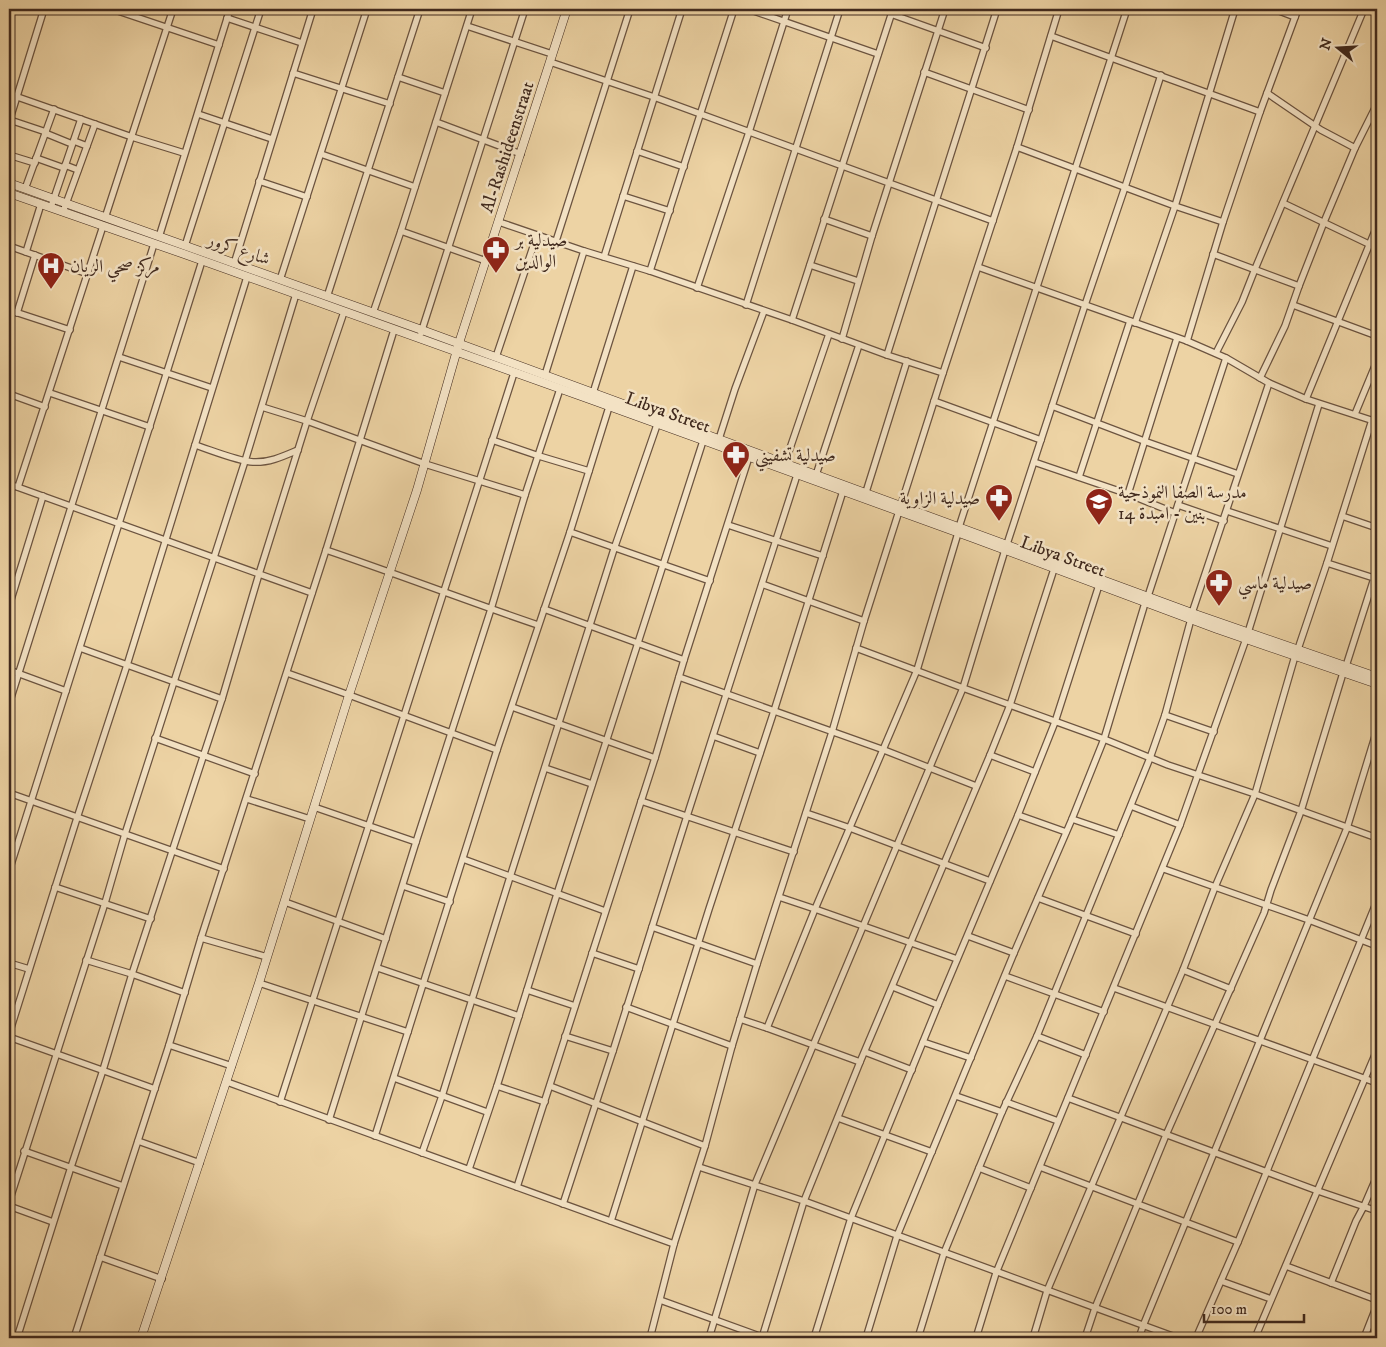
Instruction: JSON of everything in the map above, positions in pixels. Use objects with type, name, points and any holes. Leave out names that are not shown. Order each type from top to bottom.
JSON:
[{"type":"main road","name":"Al-Rashideenstraat","points":[[141,1338],[285,902],[349,695],[425,464],[459,344],[567,9]]},
{"type":"main road","name":"شارع كرور","points":[[9,184],[459,344]]},
{"type":"main road","name":"شارع كرور","points":[[9,193],[457,352]]},
{"type":"main road","name":"Libya Street","points":[[459,344],[593,393],[703,440],[797,475],[900,508],[1192,616],[1344,669],[1377,684]]},
{"type":"main road","name":"Libya Street","points":[[457,352],[609,406],[625,408]]},
{"type":"main road","name":"Libya Street","points":[[658,421],[718,439],[866,492],[900,508]]},
{"type":"main road","name":"Libya Street","points":[[1006,547],[1054,569],[1092,579],[1099,585],[1146,599]]},
{"type":"main road","name":"Libya Street","points":[[1344,669],[1377,677]]},
{"type":"street","points":[[44,9],[9,121],[87,146]]},
{"type":"street","points":[[112,9],[219,45]]},
{"type":"street","points":[[105,218],[173,9]]},
{"type":"street","points":[[159,236],[230,9]]},
{"type":"street","points":[[186,246],[261,9]]},
{"type":"street","points":[[234,264],[313,9]]},
{"type":"street","points":[[280,280],[367,9]]},
{"type":"street","points":[[327,297],[390,104],[418,9]]},
{"type":"street","points":[[373,313],[472,9]]},
{"type":"street","points":[[419,339],[514,41],[526,9]]},
{"type":"street","points":[[556,240],[630,9]]},
{"type":"street","points":[[604,257],[682,9]]},
{"type":"street","points":[[650,271],[734,9]]},
{"type":"street","points":[[748,9],[878,54]]},
{"type":"street","points":[[697,288],[788,9]]},
{"type":"street","points":[[746,305],[840,9]]},
{"type":"street","points":[[842,339],[858,281],[944,9]]},
{"type":"street","points":[[887,355],[997,9]]},
{"type":"street","points":[[650,1338],[674,1244],[699,1167],[740,1018],[832,732],[864,621],[934,401],[1029,110],[1059,9]]},
{"type":"street","points":[[767,1028],[916,670],[992,423],[1127,9]]},
{"type":"street","points":[[1079,477],[1174,206],[1235,9]]},
{"type":"street","points":[[1274,9],[1295,17]]},
{"type":"street","points":[[1187,341],[1223,222],[1260,112],[1298,9]]},
{"type":"street","points":[[1216,353],[1242,302],[1364,9]]},
{"type":"street","points":[[1372,9],[1377,14]]},
{"type":"street","points":[[792,320],[892,11],[986,48]]},
{"type":"street","points":[[227,18],[302,43]]},
{"type":"street","points":[[467,26],[514,41],[607,82],[654,97],[992,221]]},
{"type":"street","points":[[1050,36],[1260,112]]},
{"type":"street","points":[[924,72],[1029,110]]},
{"type":"street","points":[[293,73],[390,104]]},
{"type":"street","points":[[709,1338],[755,1184],[812,1044],[963,688],[1006,547],[1160,75]]},
{"type":"street","points":[[398,77],[446,93]]},
{"type":"street","points":[[1267,93],[1328,134],[1355,148]]},
{"type":"street","points":[[9,94],[184,153]]},
{"type":"street","points":[[1260,378],[1285,326],[1324,222],[1355,148],[1377,104]]},
{"type":"street","points":[[25,189],[54,109]]},
{"type":"street","points":[[198,114],[272,139]]},
{"type":"street","points":[[51,207],[81,119]]},
{"type":"street","points":[[436,122],[520,154]]},
{"type":"street","points":[[63,212],[95,124]]},
{"type":"street","points":[[1017,147],[1174,206],[1223,222]]},
{"type":"street","points":[[637,151],[684,167]]},
{"type":"street","points":[[321,154],[415,187]]},
{"type":"street","points":[[9,155],[78,170]]},
{"type":"street","points":[[260,181],[307,197]]},
{"type":"street","points":[[623,196],[670,211]]},
{"type":"street","points":[[1283,203],[1377,248]]},
{"type":"street","points":[[26,252],[40,204]]},
{"type":"street","points":[[824,219],[872,236]]},
{"type":"street","points":[[499,222],[650,271],[943,373]]},
{"type":"street","points":[[18,487],[103,226]]},
{"type":"street","points":[[1306,399],[1377,226]]},
{"type":"street","points":[[401,231],[486,262]]},
{"type":"street","points":[[496,357],[537,235]]},
{"type":"street","points":[[9,704],[154,244]]},
{"type":"street","points":[[9,246],[88,274]]},
{"type":"street","points":[[545,375],[584,251]]},
{"type":"street","points":[[1214,254],[1299,286]]},
{"type":"street","points":[[17,313],[35,255]]},
{"type":"street","points":[[9,868],[202,261]]},
{"type":"street","points":[[810,264],[858,281]]},
{"type":"street","points":[[593,393],[633,266]]},
{"type":"street","points":[[978,267],[1187,341],[1216,353],[1269,383],[1306,399],[1375,421],[1296,652],[1255,794],[1215,887],[1183,970],[1047,1291],[1033,1338]]},
{"type":"street","points":[[155,1089],[9,1036],[28,969],[196,445],[247,277]]},
{"type":"street","points":[[9,1202],[105,903],[124,834],[245,461],[296,294]]},
{"type":"street","points":[[1293,305],[1338,320],[1377,336]]},
{"type":"street","points":[[9,310],[70,330]]},
{"type":"street","points":[[718,439],[764,311]]},
{"type":"street","points":[[17,1338],[70,1167],[104,1070],[132,974],[222,699],[307,421],[344,312]]},
{"type":"street","points":[[74,1338],[287,674],[394,330]]},
{"type":"street","points":[[785,463],[829,334]]},
{"type":"street","points":[[1128,494],[1177,338]]},
{"type":"street","points":[[816,475],[859,345]]},
{"type":"street","points":[[119,357],[212,388]]},
{"type":"street","points":[[866,1338],[897,1236],[1104,739],[1146,599],[1226,358]]},
{"type":"street","points":[[866,492],[907,361]]},
{"type":"street","points":[[1355,414],[1377,361]]},
{"type":"street","points":[[280,1102],[514,373]]},
{"type":"street","points":[[918,1338],[944,1253],[1006,1102],[1037,1036],[1150,758],[1165,715],[1192,616],[1269,383]]},
{"type":"street","points":[[329,1120],[560,389]]},
{"type":"street","points":[[50,393],[150,427]]},
{"type":"street","points":[[9,394],[45,406]]},
{"type":"street","points":[[934,401],[1041,440]]},
{"type":"street","points":[[976,1338],[996,1273],[1164,869],[1247,635],[1319,404]]},
{"type":"street","points":[[262,406],[425,464],[525,495]]},
{"type":"street","points":[[375,1136],[497,750],[570,532],[609,406]]},
{"type":"street","points":[[1052,406],[1192,459],[1238,474]]},
{"type":"street","points":[[422,1153],[442,1096],[614,549],[658,421]]},
{"type":"street","points":[[492,440],[589,471]]},
{"type":"street","points":[[469,1169],[703,440]]},
{"type":"street","points":[[196,445],[245,461],[254,462],[270,460],[298,450]]},
{"type":"street","points":[[517,1187],[655,758],[684,660],[749,457]]},
{"type":"street","points":[[1034,462],[1128,494],[1175,513]]},
{"type":"street","points":[[563,1204],[797,475]]},
{"type":"street","points":[[9,484],[312,593]]},
{"type":"street","points":[[611,1221],[843,491]]},
{"type":"street","points":[[9,606],[43,496]]},
{"type":"street","points":[[1178,505],[1224,520]]},
{"type":"street","points":[[1227,511],[1332,546]]},
{"type":"street","points":[[1342,516],[1377,528]]},
{"type":"street","points":[[728,525],[823,556]]},
{"type":"street","points":[[570,532],[614,549],[710,581]]},
{"type":"street","points":[[326,550],[390,571],[538,625]]},
{"type":"street","points":[[1327,563],[1376,578]]},
{"type":"street","points":[[660,1300],[763,1338],[804,1201],[860,1062],[1010,705],[1054,569]]},
{"type":"street","points":[[1085,1338],[1095,1308],[1166,1135],[1263,917],[1271,890],[1301,811],[1344,669],[1376,578],[1377,569]]},
{"type":"street","points":[[762,584],[864,621]]},
{"type":"street","points":[[814,1338],[851,1218],[1055,722],[1099,585]]},
{"type":"street","points":[[544,608],[684,660]]},
{"type":"street","points":[[80,648],[222,699]]},
{"type":"street","points":[[856,648],[1104,739],[1150,758],[1377,838]]},
{"type":"street","points":[[9,670],[66,691]]},
{"type":"street","points":[[287,674],[497,750]]},
{"type":"street","points":[[679,677],[884,750],[976,786]]},
{"type":"street","points":[[512,707],[655,758]]},
{"type":"street","points":[[1165,715],[1214,732]]},
{"type":"street","points":[[1139,1338],[1347,828],[1377,730]]},
{"type":"street","points":[[713,736],[760,753]]},
{"type":"street","points":[[155,738],[255,774]]},
{"type":"street","points":[[990,755],[1035,772]]},
{"type":"street","points":[[545,768],[592,784]]},
{"type":"street","points":[[9,793],[224,868]]},
{"type":"street","points":[[247,799],[310,819]]},
{"type":"street","points":[[641,801],[794,852]]},
{"type":"street","points":[[314,806],[416,842]]},
{"type":"street","points":[[1131,806],[1180,825]]},
{"type":"street","points":[[806,813],[897,845],[990,881]]},
{"type":"street","points":[[1018,815],[1066,832]]},
{"type":"street","points":[[1072,819],[1119,835]]},
{"type":"street","points":[[463,859],[605,911]]},
{"type":"street","points":[[1164,869],[1377,946]]},
{"type":"street","points":[[403,886],[450,902]]},
{"type":"street","points":[[55,887],[151,919]]},
{"type":"street","points":[[779,897],[957,959]]},
{"type":"street","points":[[1038,898],[1136,934]]},
{"type":"street","points":[[1204,1338],[1197,1337],[1238,1242],[1377,901]]},
{"type":"street","points":[[285,902],[386,939]]},
{"type":"street","points":[[652,928],[757,964]]},
{"type":"street","points":[[968,936],[1014,953]]},
{"type":"street","points":[[201,938],[267,957]]},
{"type":"street","points":[[592,953],[639,970]]},
{"type":"street","points":[[86,960],[185,993]]},
{"type":"street","points":[[9,963],[28,969]]},
{"type":"street","points":[[378,968],[519,1016]]},
{"type":"street","points":[[1183,970],[1231,989]]},
{"type":"street","points":[[1005,976],[1104,1012]]},
{"type":"street","points":[[259,983],[408,1032]]},
{"type":"street","points":[[893,987],[938,1005]]},
{"type":"street","points":[[1114,988],[1377,1083]]},
{"type":"street","points":[[527,990],[575,1006]]},
{"type":"street","points":[[626,1007],[732,1046]]},
{"type":"street","points":[[740,1018],[860,1062]]},
{"type":"street","points":[[565,1036],[613,1051]]},
{"type":"street","points":[[1037,1036],[1086,1055]]},
{"type":"street","points":[[923,1042],[972,1058]]},
{"type":"street","points":[[169,1045],[232,1066]]},
{"type":"street","points":[[1255,1338],[1377,1050]]},
{"type":"street","points":[[865,1052],[912,1070]]},
{"type":"street","points":[[394,1078],[488,1112]]},
{"type":"street","points":[[227,1082],[674,1244]]},
{"type":"street","points":[[497,1086],[545,1102]]},
{"type":"street","points":[[550,1086],[705,1146]]},
{"type":"street","points":[[956,1096],[1002,1112]]},
{"type":"street","points":[[1068,1098],[1377,1211]]},
{"type":"street","points":[[1006,1102],[1058,1121]]},
{"type":"street","points":[[838,1118],[932,1152]]},
{"type":"street","points":[[138,1141],[200,1163]]},
{"type":"street","points":[[24,1151],[123,1186]]},
{"type":"street","points":[[699,1167],[804,1201],[996,1273],[1178,1338]]},
{"type":"street","points":[[1040,1167],[1238,1242]]},
{"type":"street","points":[[979,1168],[1031,1188]]},
{"type":"street","points":[[1331,1283],[1377,1176]]},
{"type":"street","points":[[9,1206],[53,1222]]},
{"type":"street","points":[[100,1257],[162,1279]]},
{"type":"street","points":[[1286,1266],[1377,1300]]},
{"type":"street","points":[[1221,1280],[1272,1299]]},
{"type":"street","points":[[1364,1338],[1377,1305]]},
{"type":"place","name":"صيدلية بر الوالدين","points":[[496,274]]},
{"type":"place","name":"مركز صحي الريان","points":[[51,290]]},
{"type":"place","name":"صيدلية تشفيني","points":[[736,479]]},
{"type":"place","name":"صيدلية الزاوية","points":[[999,522]]},
{"type":"place","name":"مدرسة الصفا النموذجية بنين - امبدة 14","points":[[1099,526]]},
{"type":"place","name":"صيدلية ماسي","points":[[1219,607]]}]
